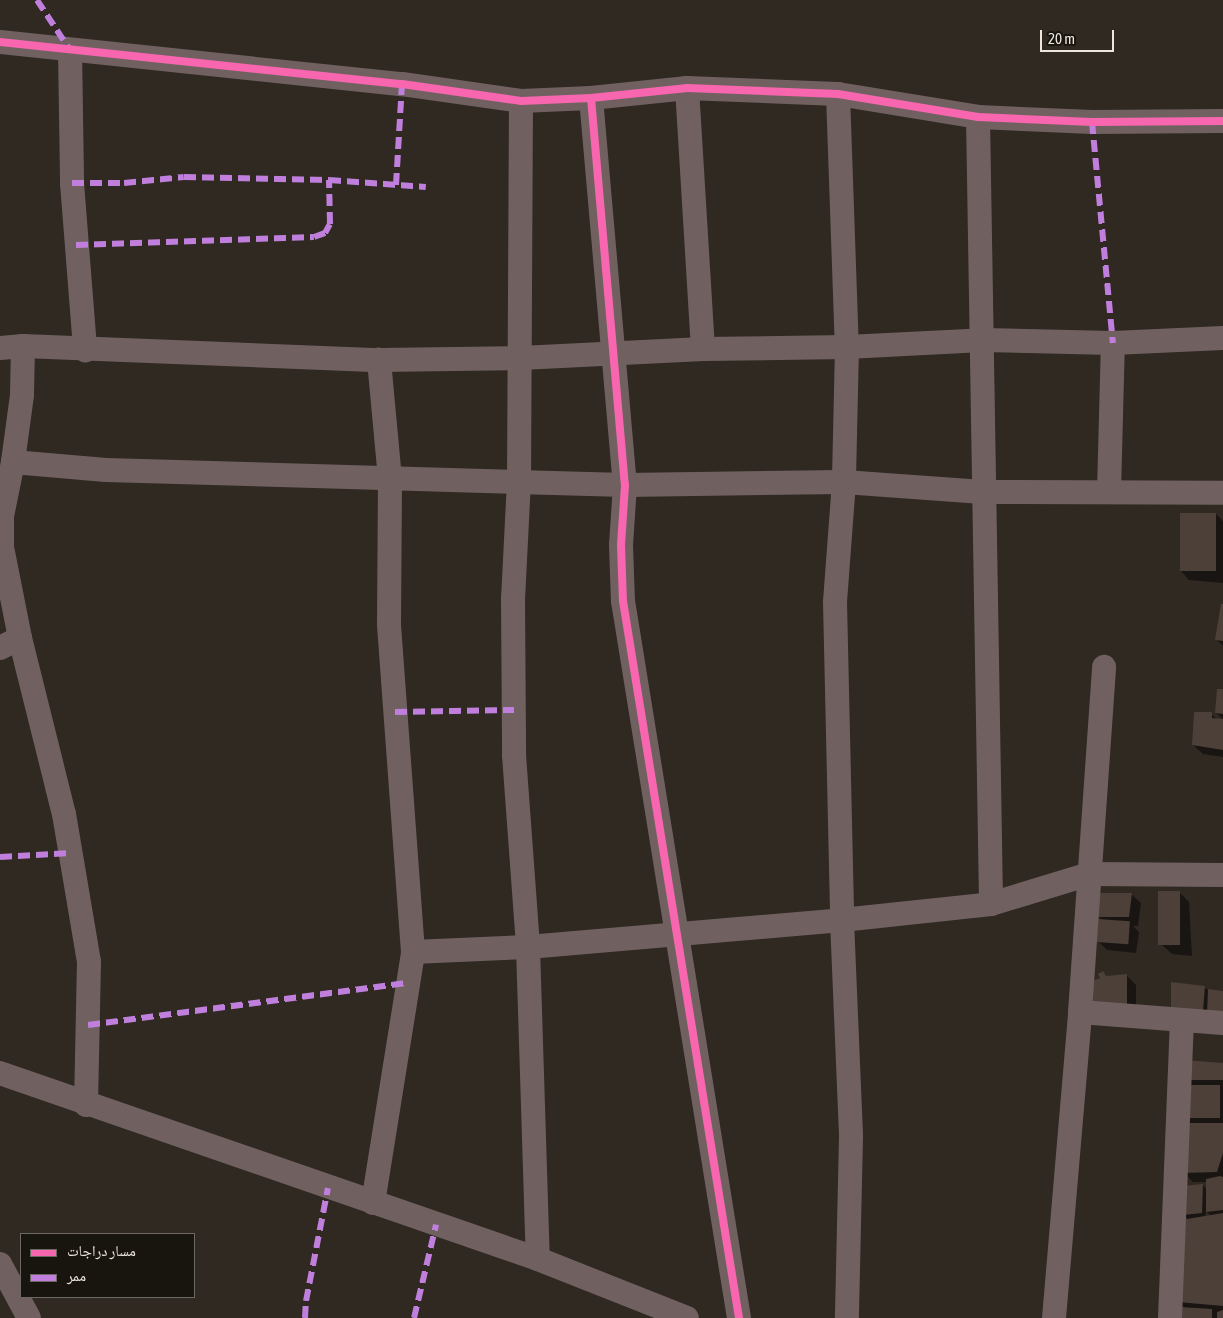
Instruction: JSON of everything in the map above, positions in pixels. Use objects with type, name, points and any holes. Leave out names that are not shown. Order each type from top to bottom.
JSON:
[{"type":"street","points":[[0,42],[402,84],[521,101],[591,98],[687,88],[838,94],[978,117],[1092,122],[1223,121]]},
{"type":"street","points":[[70,50],[72,183],[86,350]]},
{"type":"street","points":[[687,88],[703,349]]},
{"type":"street","points":[[838,94],[847,347],[844,482],[835,602],[842,920],[851,1136],[847,1318]]},
{"type":"street","points":[[591,98],[625,486],[621,545],[623,601],[739,1318]]},
{"type":"street","points":[[521,101],[521,358],[519,481],[513,598],[514,755],[528,947],[538,1259]]},
{"type":"street","points":[[978,117],[991,904]]},
{"type":"street","points":[[86,1105],[89,962],[64,814],[10,643],[2,547],[2,516],[13,462],[22,395],[11,347],[379,360],[521,358],[703,349],[847,347],[982,340],[1113,343],[1223,338]]},
{"type":"street","points":[[1110,492],[1113,343]]},
{"type":"street","points":[[372,1203],[413,952],[389,624],[390,479],[379,360]]},
{"type":"street","points":[[13,462],[106,470],[519,481],[625,486],[844,482],[983,492],[1223,493]]},
{"type":"street","points":[[1054,1318],[1080,1012],[1104,667]]},
{"type":"street","points":[[413,952],[528,947],[677,935],[991,904],[1089,874],[1223,875]]},
{"type":"street","points":[[1080,1012],[1223,1023]]},
{"type":"street","points":[[1170,1318],[1182,1021]]},
{"type":"street","points":[[0,1073],[86,1105],[538,1259],[687,1318]]},
{"type":"street","points":[[0,1264],[29,1318]]},
{"type":"building","points":[[1180,513],[1216,513],[1216,571],[1180,571]]},
{"type":"building","points":[[1221,604],[1223,604],[1223,641],[1215,640]]},
{"type":"building","points":[[1217,689],[1223,689],[1223,714],[1215,713]]},
{"type":"building","points":[[1194,712],[1212,712],[1212,718],[1223,719],[1223,750],[1192,745]]},
{"type":"building","points":[[1158,891],[1180,891],[1180,945],[1158,945]]},
{"type":"building","points":[[1099,893],[1132,893],[1129,917],[1097,917]]},
{"type":"building","points":[[1098,919],[1130,921],[1128,944],[1096,942]]},
{"type":"building","points":[[1103,971],[1106,976],[1127,974],[1127,1007],[1093,1005],[1093,981],[1100,978],[1098,974]]},
{"type":"building","points":[[1171,982],[1205,986],[1203,1011],[1171,1010]]},
{"type":"building","points":[[1208,989],[1223,991],[1223,1017],[1207,1014]]},
{"type":"building","points":[[1185,1060],[1223,1063],[1223,1080],[1185,1080]]},
{"type":"building","points":[[1185,1085],[1220,1085],[1220,1118],[1185,1118]]},
{"type":"building","points":[[1182,1123],[1223,1123],[1223,1153],[1217,1172],[1182,1173]]},
{"type":"building","points":[[1223,1177],[1223,1210],[1206,1212],[1206,1179]]},
{"type":"building","points":[[1203,1184],[1202,1213],[1183,1215],[1182,1186]]},
{"type":"building","points":[[1223,1213],[1223,1306],[1178,1302],[1181,1220]]},
{"type":"building","points":[[1179,1307],[1212,1309],[1212,1318],[1181,1318]]},
{"type":"building","points":[[1223,1310],[1223,1318],[1217,1318],[1217,1312]]},
{"type":"marked path","points":[[37,0],[70,50]]},
{"type":"marked path","points":[[396,185],[402,84]]},
{"type":"marked path","points":[[1092,122],[1113,343]]},
{"type":"marked path","points":[[72,183],[124,183],[184,177],[329,180],[426,187]]},
{"type":"marked path","points":[[76,245],[314,237],[325,233],[330,224],[329,180]]},
{"type":"marked path","points":[[395,712],[514,710]]},
{"type":"marked path","points":[[0,857],[71,853]]},
{"type":"marked path","points":[[88,1025],[408,983]]},
{"type":"marked path","points":[[305,1318],[306,1301],[328,1188]]},
{"type":"marked path","points":[[414,1318],[436,1225]]},
{"type":"cycle path","points":[[0,42],[402,84],[521,101],[591,98],[687,88],[838,94],[978,117],[1092,122],[1223,121]]},
{"type":"cycle path","points":[[591,98],[625,485],[621,545],[623,601],[739,1318]]}]
